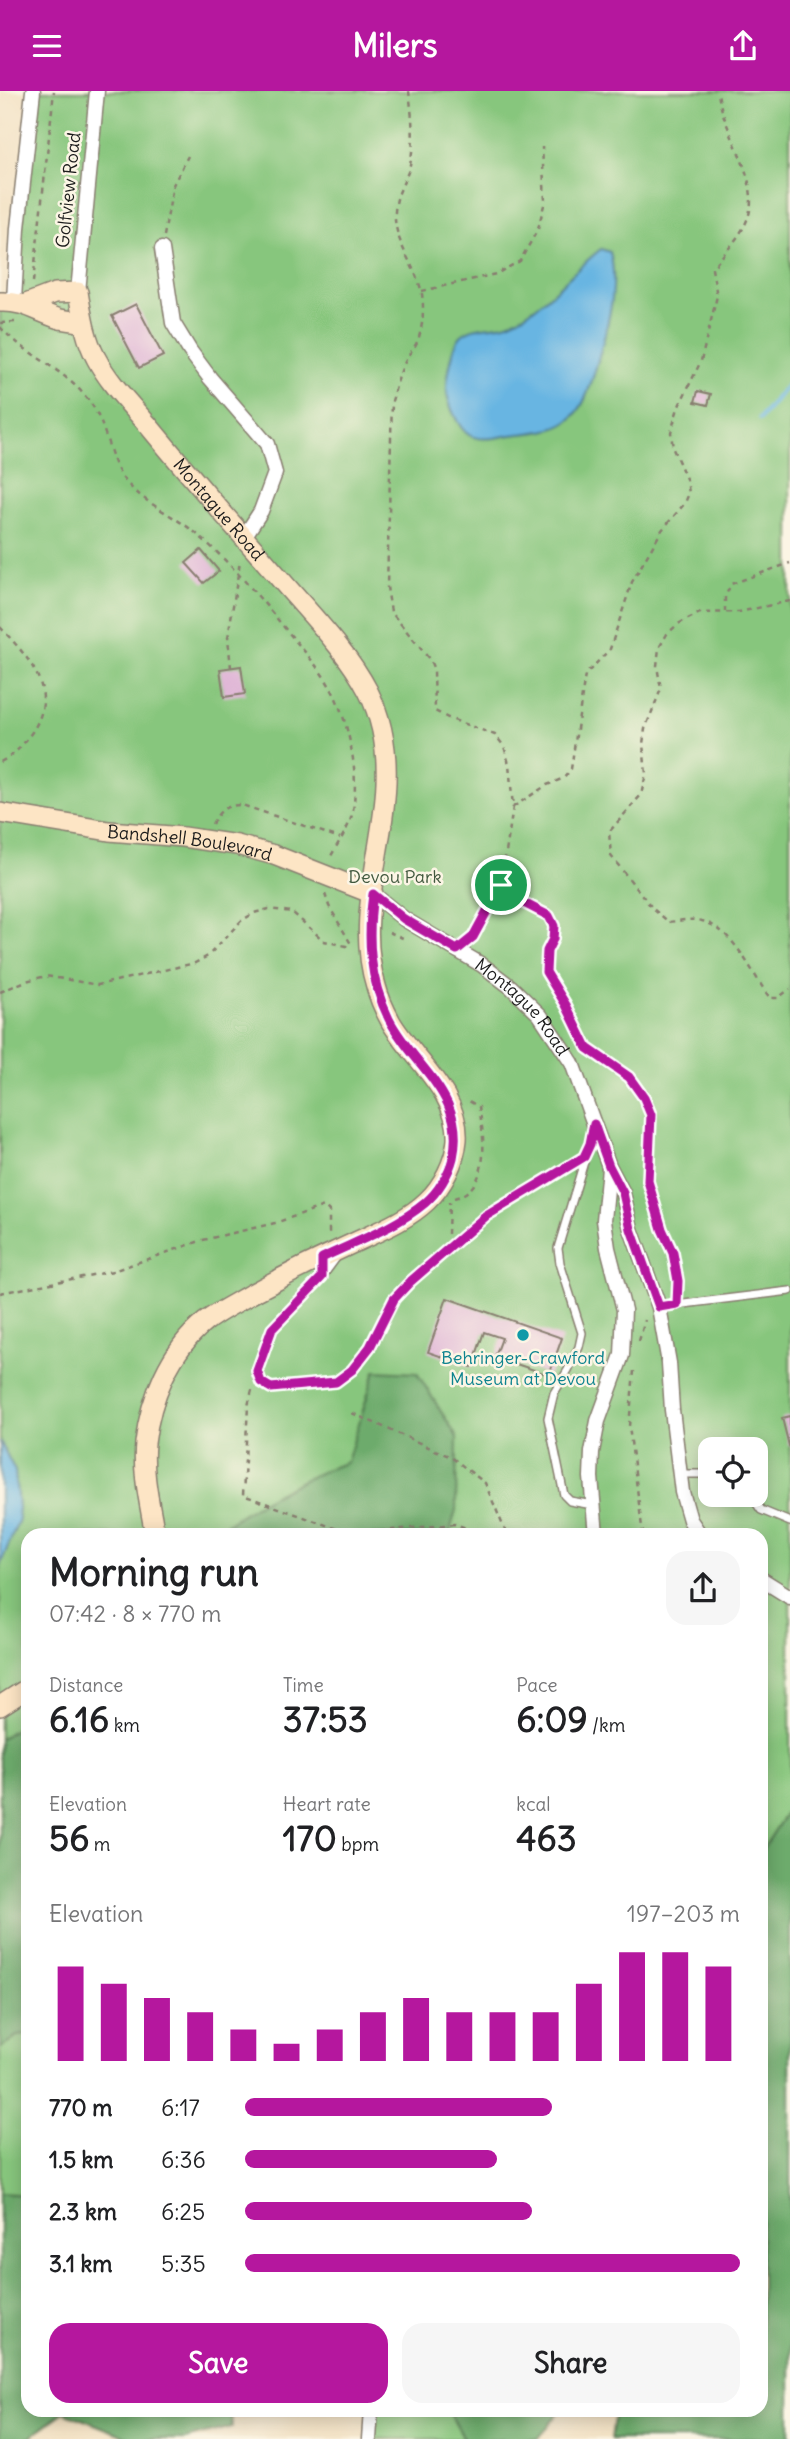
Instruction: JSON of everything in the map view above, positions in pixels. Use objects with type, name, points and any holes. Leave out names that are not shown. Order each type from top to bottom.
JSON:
[{"type":"street","points":[[13,303],[33,91]]},
{"type":"street","name":"Golfview Road","points":[[78,292],[97,91]]},
{"type":"street","points":[[162,249],[173,323],[210,378],[267,444],[275,473],[261,511],[244,537]]},
{"type":"street","points":[[13,303],[55,293],[78,292]]},
{"type":"street","name":"Montague Road","points":[[78,292],[83,323],[95,356],[106,375],[318,623],[358,674],[369,693],[381,724],[386,749],[387,786],[373,894],[411,923],[457,950],[510,987],[540,1015],[572,1063],[609,1166],[623,1193],[631,1229],[659,1307],[669,1363],[680,1474],[690,1520],[695,1528]]},
{"type":"street","points":[[13,303],[60,319],[83,323]]},
{"type":"street","name":"Bandshell Boulevard","points":[[0,813],[108,831],[183,837],[237,845],[300,865],[373,894]]},
{"type":"street","points":[[154,1528],[145,1481],[145,1445],[156,1394],[182,1346],[204,1323],[235,1303],[322,1267],[345,1247],[388,1227],[427,1202],[451,1167],[457,1140],[456,1126],[448,1103],[435,1080],[390,1021],[376,986],[368,943],[373,894]]},
{"type":"street","points":[[595,1528],[592,1452],[598,1421],[621,1355],[624,1310],[608,1248],[604,1220],[609,1166]]},
{"type":"street","points":[[768,1583],[790,1597]]},
{"type":"street","points":[[0,1706],[21,1692]]},
{"type":"street","points":[[369,2439],[371,2417]]},
{"type":"lane","points":[[593,1505],[570,1501],[565,1495],[548,1417],[554,1393],[579,1347],[582,1333],[558,1248],[594,1124]]},
{"type":"lane","points":[[322,1267],[272,1329],[257,1371],[261,1382],[271,1388],[336,1382],[352,1370],[370,1347],[394,1299],[411,1281],[486,1216],[584,1157]]},
{"type":"lane","points":[[659,1307],[790,1291]]},
{"type":"lane","points":[[680,1474],[698,1474]]},
{"type":"lane","points":[[759,1507],[790,1522]]},
{"type":"path","points":[[33,283],[54,91]]},
{"type":"path","points":[[409,91],[412,118],[411,152],[408,171],[399,189],[395,222],[422,291],[423,308],[419,339],[406,360],[392,401],[387,587],[391,613],[430,660],[435,711],[448,719],[495,735],[504,746],[509,764],[513,807],[501,885],[473,937],[457,950]]},
{"type":"path","points":[[513,807],[547,785],[564,778],[572,769],[585,675],[610,649],[632,582],[662,530],[685,503],[689,493],[687,481],[673,449],[671,432],[678,408],[701,361],[717,296],[712,269],[746,223],[751,198],[740,155],[722,117],[718,91]]},
{"type":"path","points":[[422,291],[496,274],[520,261],[538,229],[545,201],[542,147]]},
{"type":"path","points":[[162,249],[173,185],[188,156]]},
{"type":"path","points":[[0,327],[86,397],[102,420],[125,481],[146,500],[197,534],[238,573],[314,663],[334,695],[347,730],[352,761],[353,810],[347,829],[327,864]]},
{"type":"path","points":[[231,668],[228,638],[244,537]]},
{"type":"path","points":[[725,612],[725,597],[731,584],[790,562]]},
{"type":"path","points":[[790,601],[739,612],[700,613],[678,624],[667,634],[659,648],[657,666],[661,688],[645,729],[643,744],[646,775],[641,795],[609,832],[611,856],[653,909],[669,922],[699,920],[710,924],[733,941],[770,998],[778,997],[790,989]]},
{"type":"path","points":[[0,627],[38,677],[44,690],[44,704],[39,722],[20,750],[0,762]]},
{"type":"path","points":[[501,885],[520,901],[549,916],[554,926],[553,939],[547,951],[546,972],[587,1048],[629,1077],[644,1098],[651,1115],[648,1181],[662,1229],[673,1253],[678,1281],[677,1304]]},
{"type":"path","points":[[0,992],[46,976],[98,985],[194,963],[208,956],[241,921],[254,913],[269,909],[292,912],[324,941],[352,947],[329,906],[323,889]]},
{"type":"path","points":[[448,1227],[450,1199]]},
{"type":"path","points":[[0,1293],[113,1271],[203,1240],[275,1223],[324,1206],[329,1212],[331,1222],[322,1267]]},
{"type":"path","points":[[638,1348],[644,1321],[659,1307]]},
{"type":"path","points":[[635,1361],[629,1426],[642,1528]]},
{"type":"path","points":[[257,1371],[248,1406],[243,1495],[334,1528]]},
{"type":"path","points":[[352,1413],[451,1457],[477,1476],[485,1483],[504,1528]]},
{"type":"path","points":[[413,1528],[455,1524],[466,1528]]},
{"type":"green space","name":"Devou Park","points":[[33,91],[790,91],[790,1807],[768,1841],[768,1528],[21,1528],[21,2298],[0,2297],[0,302],[14,301]]},
{"type":"green space","points":[[375,1371],[417,1373],[457,1437],[456,1510],[451,1528],[222,1528],[277,1494],[347,1462]]},
{"type":"green space","points":[[21,1725],[21,2036],[0,2049],[0,1739]]},
{"type":"green space","points":[[790,1807],[790,2439],[611,2439],[614,2417],[768,2417],[768,1841]]},
{"type":"green space","points":[[0,2193],[21,2194],[21,2417],[57,2417],[27,2439],[0,2439]]},
{"type":"green space","points":[[77,2417],[231,2417],[232,2427],[185,2439],[132,2439]]},
{"type":"green space","points":[[371,2417],[452,2417],[464,2439],[369,2439]]},
{"type":"green space","points":[[452,2417],[555,2417],[538,2439],[464,2439]]},
{"type":"water","points":[[601,249],[610,252],[612,299],[588,393],[576,414],[568,422],[546,431],[490,438],[469,435],[455,416],[447,393],[450,364],[460,337],[471,330],[504,324],[522,316],[546,299]]},
{"type":"water","points":[[0,1441],[15,1471],[19,1519],[0,1566]]},
{"type":"building","points":[[136,304],[163,356],[139,368],[112,316]]},
{"type":"building","points":[[698,391],[711,394],[708,405],[695,402]]},
{"type":"building","points":[[201,550],[219,571],[204,583],[186,563]]},
{"type":"building","points":[[241,666],[245,694],[224,697],[220,669]]},
{"type":"building","name":"Behringer-Crawford Museum at Devou","points":[[447,1298],[562,1338],[549,1375],[495,1357],[502,1338],[484,1332],[472,1367],[428,1352]]},
{"type":"building","points":[[790,1416],[790,1445],[789,1446],[782,1418]]},
{"type":"waterway","points":[[760,419],[790,382]]},
{"type":"place","name":"Behringer-Crawford Museum at Devou","points":[[523,1335]]},
{"type":"route","points":[[501,885],[520,901],[549,916],[554,926],[553,939],[547,951],[546,972],[587,1048],[629,1077],[644,1098],[651,1115],[648,1181],[662,1229],[673,1253],[678,1281],[677,1304],[659,1307],[631,1229],[623,1193],[609,1166],[594,1124],[584,1157],[486,1216],[411,1281],[394,1299],[370,1347],[352,1370],[336,1382],[271,1388],[261,1382],[257,1371],[272,1329],[322,1277],[322,1258],[388,1227],[427,1202],[451,1167],[457,1140],[456,1126],[448,1103],[435,1080],[411,1052],[390,1021],[376,986],[368,943],[373,894],[417,928],[457,950],[473,937],[501,885]]}]
